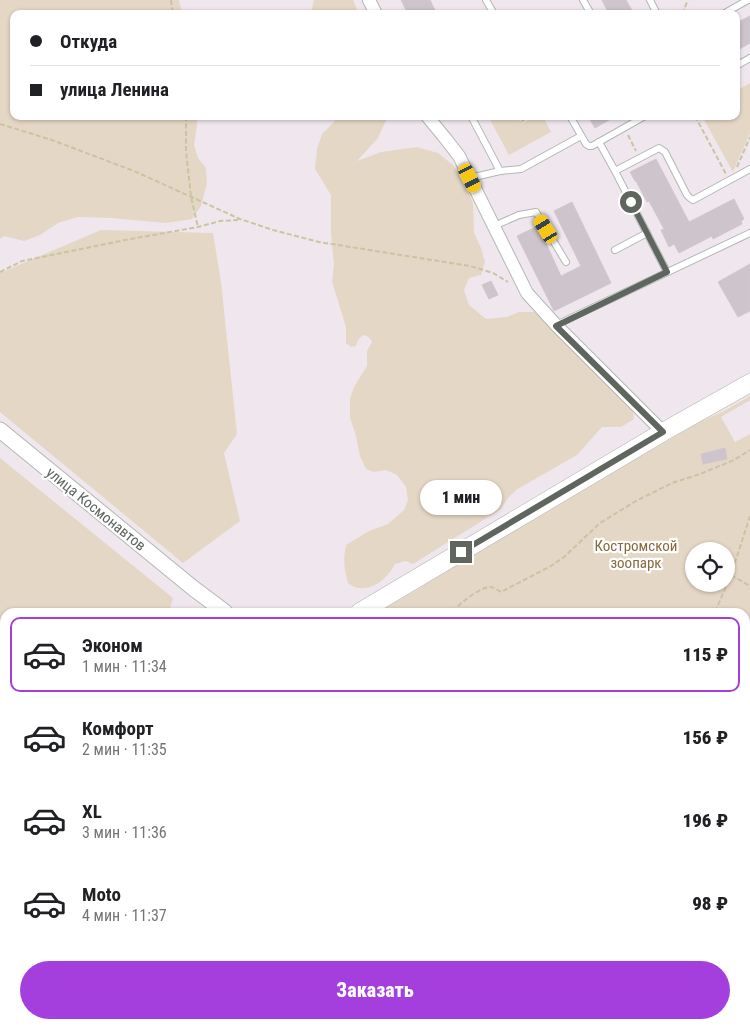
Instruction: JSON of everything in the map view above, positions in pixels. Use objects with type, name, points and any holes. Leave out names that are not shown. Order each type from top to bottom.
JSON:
[{"type":"main road","points":[[367,608],[663,432],[750,383]]},
{"type":"street","points":[[430,120],[460,156],[527,293],[556,326],[663,432]]},
{"type":"street","name":"улица Космонавтов","points":[[0,430],[192,588],[220,608]]},
{"type":"street","points":[[192,588],[204,608]]},
{"type":"lane","points":[[730,10],[748,0]]},
{"type":"lane","points":[[473,120],[500,171]]},
{"type":"lane","points":[[572,120],[588,146],[592,146],[638,120]]},
{"type":"lane","points":[[470,178],[500,171],[521,169],[581,136]]},
{"type":"lane","points":[[599,142],[667,272]]},
{"type":"lane","points":[[614,171],[659,148],[663,150],[687,195],[693,200],[728,178],[750,169]]},
{"type":"lane","points":[[494,226],[518,215],[536,212],[566,262]]},
{"type":"lane","points":[[615,250],[647,233]]},
{"type":"lane","points":[[556,326],[750,233]]},
{"type":"path","points":[[186,120],[186,151],[191,197],[198,227]]},
{"type":"path","points":[[697,120],[728,178],[735,172],[750,137]]},
{"type":"path","points":[[0,124],[52,140],[134,171],[240,219],[273,230],[319,242],[470,266],[493,273],[527,293]]},
{"type":"path","points":[[624,128],[640,158]]},
{"type":"path","points":[[0,272],[22,261],[198,227],[220,221],[240,219]]},
{"type":"path","points":[[456,608],[487,586],[501,592],[551,566],[564,557],[600,523],[636,501],[672,483],[734,460],[750,450]]},
{"type":"path","points":[[735,560],[750,516]]},
{"type":"path","points":[[735,578],[750,586]]},
{"type":"path","points":[[717,608],[723,592]]},
{"type":"green space","points":[[0,0],[179,0],[181,10],[10,10],[10,120],[197,120],[194,145],[198,158],[206,168],[207,183],[201,206],[192,219],[166,223],[78,217],[58,223],[40,235],[24,241],[4,236],[0,239]]},
{"type":"green space","points":[[314,0],[353,0],[357,10],[312,10]]},
{"type":"green space","points":[[750,83],[750,133],[733,172],[704,120],[740,120],[740,89]]},
{"type":"green space","points":[[335,120],[386,120],[378,138],[357,161],[381,152],[417,147],[438,153],[453,165],[473,202],[474,233],[485,262],[481,275],[469,278],[464,290],[469,305],[486,319],[507,317],[519,312],[534,312],[557,329],[632,406],[634,419],[621,427],[602,427],[577,455],[516,490],[501,509],[413,564],[406,561],[395,564],[389,574],[380,582],[365,588],[356,588],[348,583],[344,564],[346,545],[369,531],[388,524],[404,510],[408,500],[406,487],[397,475],[386,470],[374,472],[366,469],[360,456],[350,418],[350,398],[354,387],[367,366],[367,351],[372,342],[363,335],[358,340],[356,346],[351,347],[346,343],[346,327],[332,282],[334,265],[331,233],[331,195],[315,169],[317,149],[322,134]]},
{"type":"green space","points":[[490,120],[519,120],[523,123],[528,120],[545,120],[551,132],[509,155]]},
{"type":"green space","points":[[101,230],[213,233],[221,282],[237,434],[224,453],[240,521],[183,563],[0,412],[0,273]]},
{"type":"green space","name":"Костромской зоопарк","points":[[750,396],[750,400],[721,417],[735,442],[750,434],[750,608],[385,608],[551,507],[702,421]]},
{"type":"green space","points":[[0,458],[173,598],[170,608],[0,608]]},
{"type":"building","points":[[401,0],[430,0],[435,10],[406,10]]},
{"type":"building","points":[[602,0],[626,0],[632,10],[607,10]]},
{"type":"building","points":[[750,16],[750,43],[740,49],[740,21]]},
{"type":"building","points":[[590,120],[609,120],[595,128]]},
{"type":"building","points":[[656,159],[689,222],[734,199],[744,219],[741,221],[742,224],[713,239],[712,236],[679,253],[674,244],[669,247],[661,230],[664,229],[630,172]]},
{"type":"building","points":[[572,202],[611,283],[554,311],[517,236],[538,226],[561,276],[581,266],[554,211]]},
{"type":"building","points":[[750,264],[750,311],[738,317],[718,282]]},
{"type":"building","points":[[491,281],[498,295],[489,299],[482,285]]},
{"type":"building","points":[[725,448],[727,459],[703,464],[701,454]]},
{"type":"route","points":[[461,552],[663,432],[556,326],[667,272],[631,202]]}]
